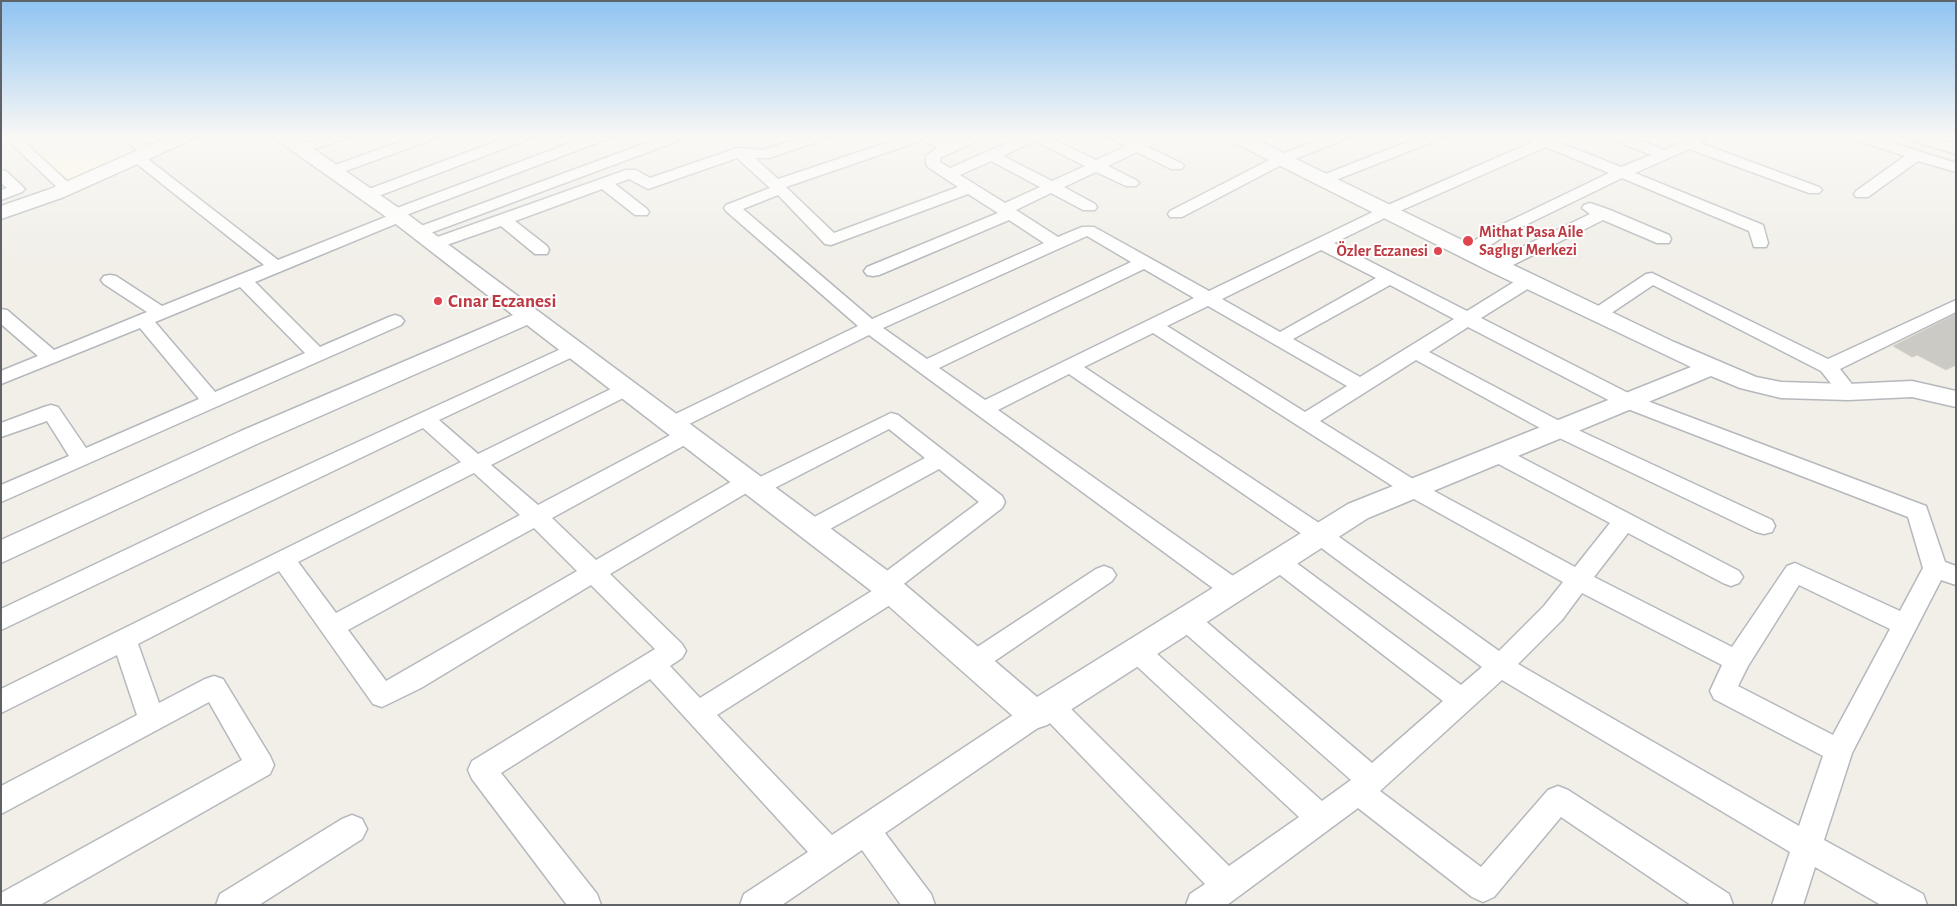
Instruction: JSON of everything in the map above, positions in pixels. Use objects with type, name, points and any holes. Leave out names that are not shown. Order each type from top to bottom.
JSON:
[{"type":"street","points":[[1,195],[17,189],[6,178]]},
{"type":"street","points":[[55,178],[67,189]]},
{"type":"street","points":[[1,213],[91,178]]},
{"type":"street","points":[[170,178],[276,267]]},
{"type":"street","points":[[343,178],[412,227],[889,588],[974,662],[1042,710],[1227,885]]},
{"type":"street","points":[[367,195],[411,178]]},
{"type":"street","points":[[412,227],[514,178]]},
{"type":"street","points":[[1,378],[276,267],[412,227],[554,178]]},
{"type":"street","points":[[412,227],[503,220],[617,178]]},
{"type":"street","points":[[639,178],[648,184],[664,178]]},
{"type":"street","points":[[768,178],[831,240],[969,188]]},
{"type":"street","points":[[802,178],[732,208],[870,327],[1234,590]]},
{"type":"street","points":[[955,178],[1057,244]]},
{"type":"street","points":[[1035,178],[1089,207]]},
{"type":"street","points":[[873,272],[1007,212],[1069,178]]},
{"type":"street","points":[[1121,178],[1130,183]]},
{"type":"street","points":[[1176,214],[1245,178]]},
{"type":"street","points":[[1320,178],[1496,266],[1711,367],[1763,388],[1848,392],[1912,389],[1956,399]]},
{"type":"street","points":[[1323,180],[1327,178]]},
{"type":"street","points":[[984,409],[1456,178]]},
{"type":"street","points":[[1468,252],[1504,230],[1610,178]]},
{"type":"street","points":[[1634,178],[1757,228],[1760,243]]},
{"type":"street","points":[[1786,178],[1814,190]]},
{"type":"street","points":[[1862,194],[1884,178]]},
{"type":"street","points":[[604,183],[641,212]]},
{"type":"street","points":[[1569,199],[1663,239]]},
{"type":"street","points":[[1496,266],[1604,213]]},
{"type":"street","points":[[503,220],[541,250]]},
{"type":"street","points":[[332,627],[536,516],[679,429],[870,327],[1088,230],[1361,386]]},
{"type":"street","points":[[1322,243],[1627,401],[1918,512],[1945,572],[1904,624],[1839,751],[1787,905]]},
{"type":"street","points":[[925,367],[1145,262]]},
{"type":"street","points":[[1280,339],[1390,278]]},
{"type":"street","points":[[1598,314],[1652,278],[1828,367],[1848,392]]},
{"type":"street","points":[[110,280],[162,314]]},
{"type":"street","points":[[243,280],[318,354]]},
{"type":"street","points":[[1305,421],[1528,281]]},
{"type":"street","points":[[1828,367],[1956,305]]},
{"type":"street","points":[[1,314],[52,358]]},
{"type":"street","points":[[1,552],[250,437],[530,316]]},
{"type":"street","points":[[144,321],[211,402]]},
{"type":"street","points":[[1,494],[395,321]]},
{"type":"street","points":[[1153,325],[1412,489],[1579,580],[1736,661]]},
{"type":"street","points":[[1,620],[574,349]]},
{"type":"street","points":[[1415,352],[1558,430],[1764,526]]},
{"type":"street","points":[[1070,366],[1320,536],[1500,666],[1807,846],[1912,905]]},
{"type":"street","points":[[754,905],[1042,710],[1358,511],[1711,367]]},
{"type":"street","points":[[1,702],[283,559],[626,389]]},
{"type":"street","points":[[1,430],[51,412],[82,459]]},
{"type":"street","points":[[425,419],[536,516],[673,651],[482,770],[586,905]]},
{"type":"street","points":[[283,559],[382,696],[593,573],[753,485],[891,420],[994,502],[889,588],[698,713]]},
{"type":"street","points":[[1497,454],[1731,576]]},
{"type":"street","points":[[811,529],[940,459]]},
{"type":"street","points":[[1201,905],[1365,786],[1500,666],[1553,613],[1624,521]]},
{"type":"street","points":[[1279,562],[1462,700]]},
{"type":"street","points":[[1839,751],[1724,691],[1736,661],[1795,572],[1904,624]]},
{"type":"street","points":[[974,662],[1104,575]]},
{"type":"street","points":[[1187,620],[1365,786],[1483,887],[1558,799],[1718,905]]},
{"type":"street","points":[[124,639],[152,721]]},
{"type":"street","points":[[1137,651],[1320,818]]},
{"type":"street","points":[[651,663],[830,854]]},
{"type":"street","points":[[1,801],[214,687],[260,765],[10,905]]},
{"type":"street","points":[[231,905],[352,829]]},
{"type":"street","points":[[865,830],[920,905]]},
{"type":"shaded area","points":[[61,178],[85,178],[67,184]]},
{"type":"building","points":[[1956,314],[1956,365],[1946,370],[1917,355],[1912,357],[1893,346]]},
{"type":"place","name":"Mithat Pasa Aile Saglıgı Merkezi","points":[[1468,241]]},
{"type":"place","name":"Özler Eczanesi","points":[[1438,251]]},
{"type":"place","name":"Cınar Eczanesi","points":[[438,301]]}]
